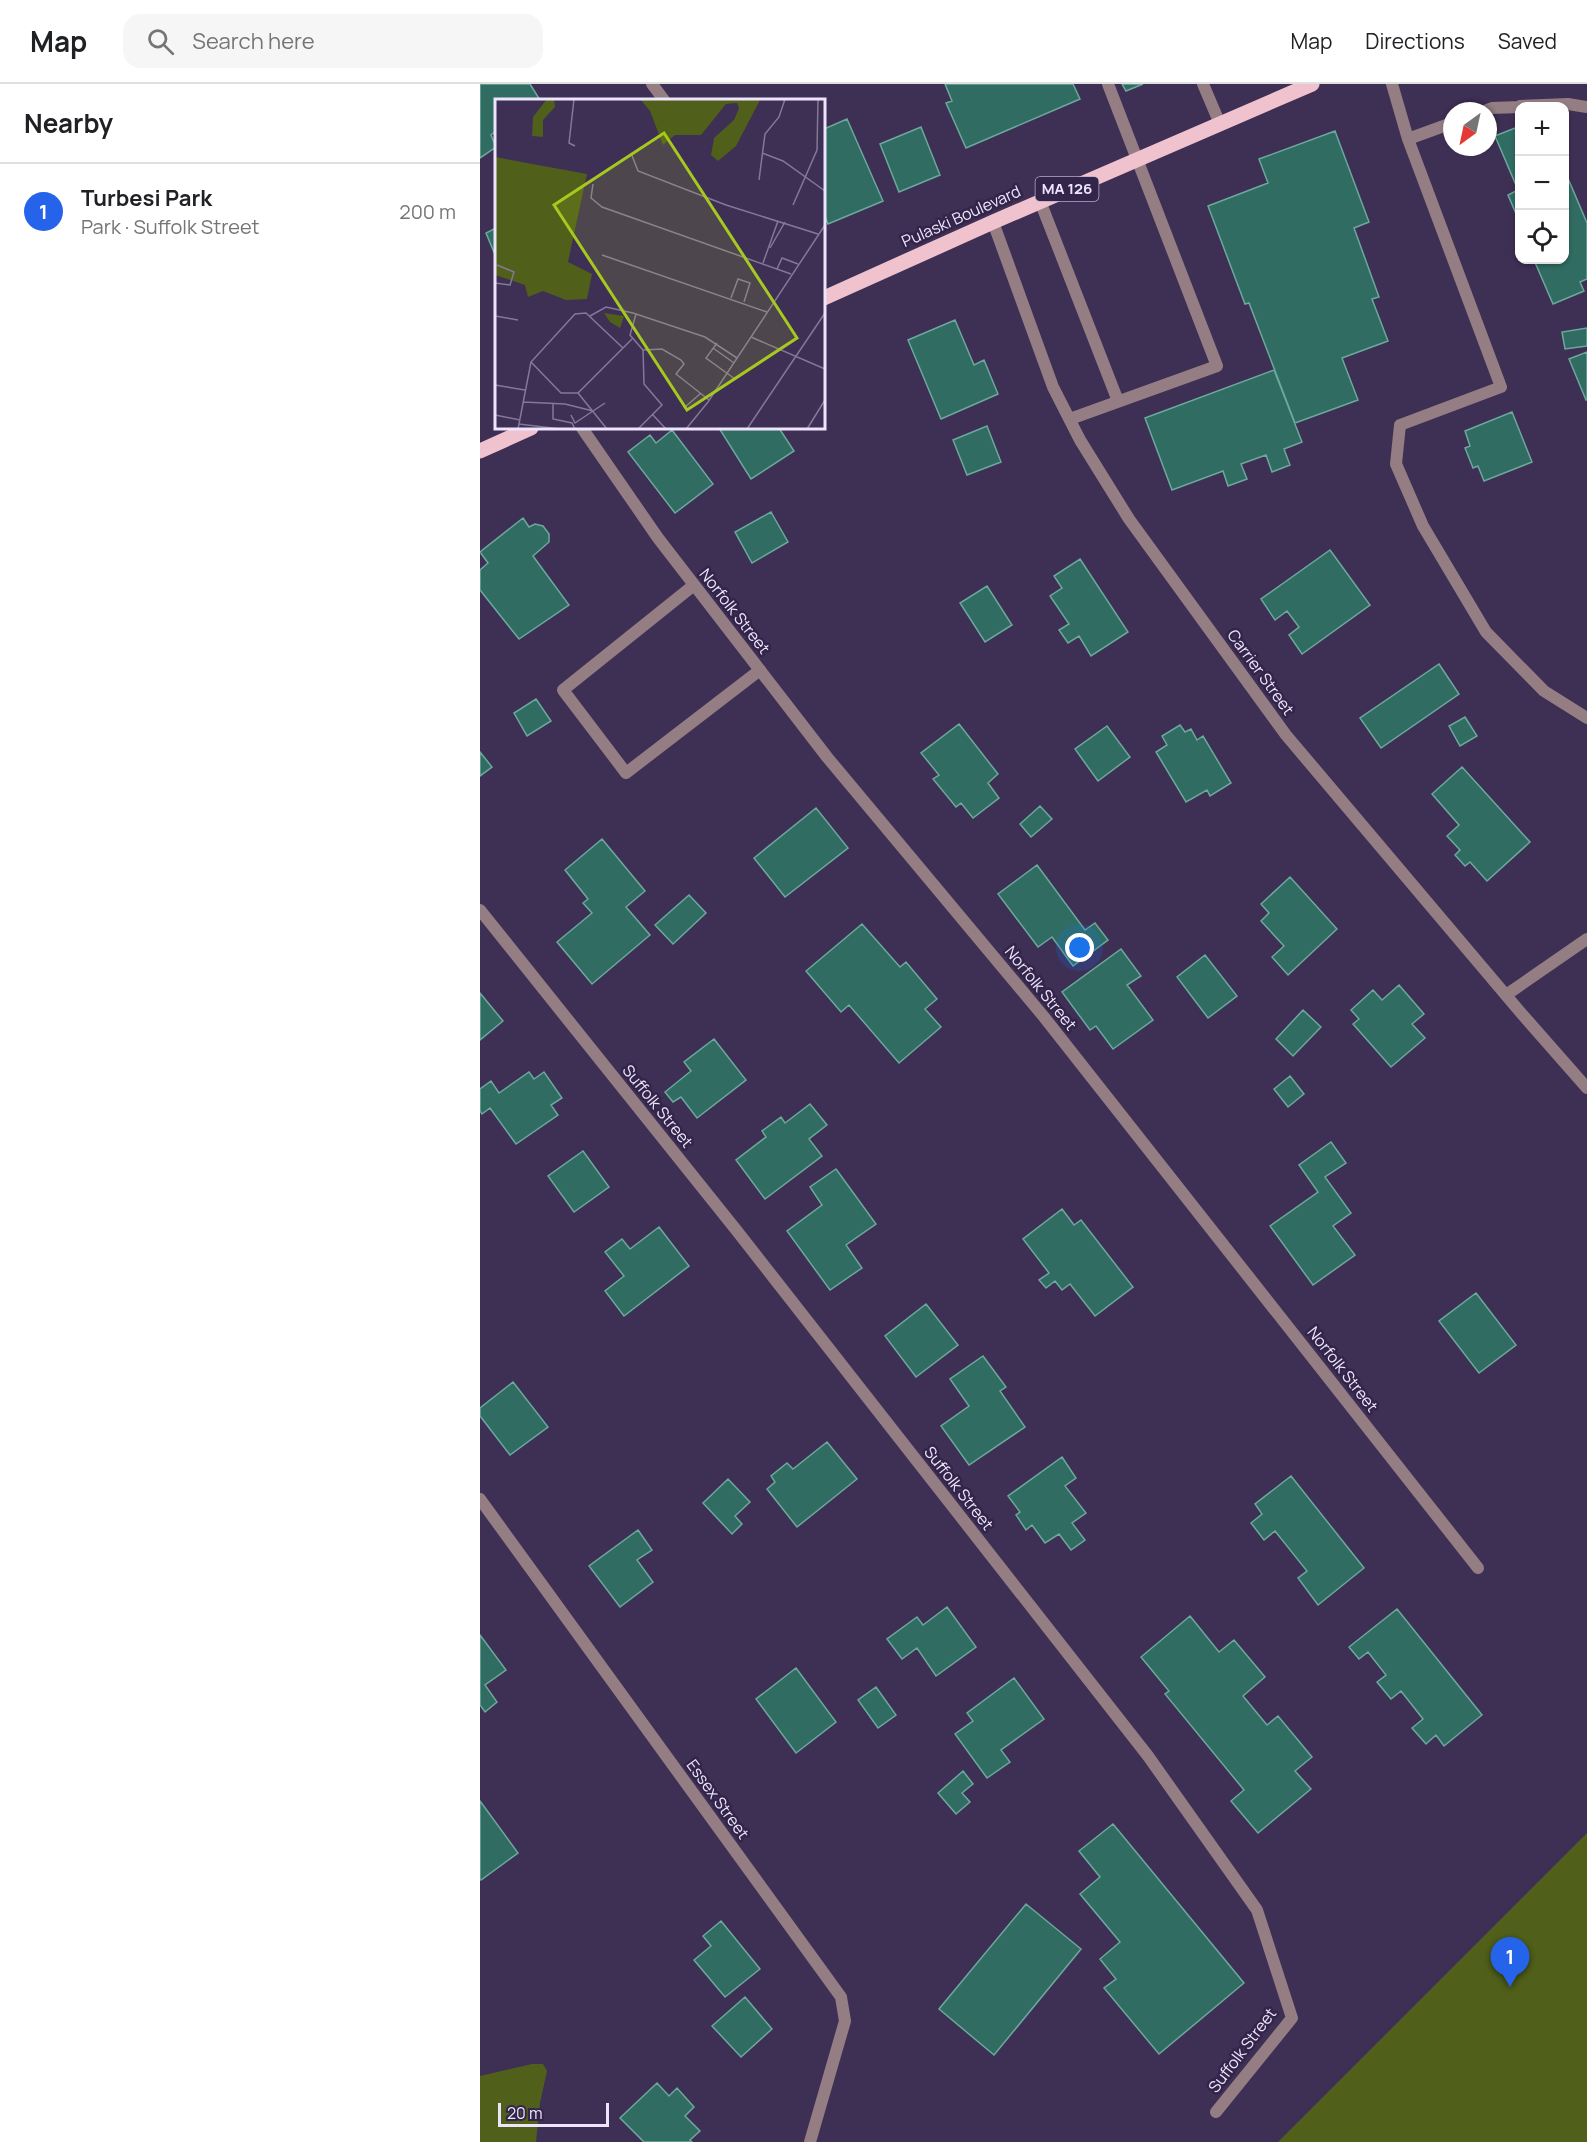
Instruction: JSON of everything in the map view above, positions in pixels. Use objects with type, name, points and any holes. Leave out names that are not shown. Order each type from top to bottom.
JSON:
[{"type":"main road","name":"Pulaski Boulevard","points":[[825,298],[1040,201],[1312,84]]},
{"type":"main road","points":[[480,451],[529,429]]},
{"type":"street","points":[[652,84],[663,99]]},
{"type":"street","points":[[1070,419],[1217,366],[1108,84]]},
{"type":"street","points":[[1203,84],[1220,124]]},
{"type":"street","points":[[1392,84],[1408,139],[1501,387],[1400,425],[1396,464],[1423,526],[1486,632],[1544,691],[1587,718]]},
{"type":"street","points":[[1569,104],[1587,108]]},
{"type":"street","points":[[1497,108],[1515,106]]},
{"type":"street","points":[[1408,139],[1443,126]]},
{"type":"street","points":[[1040,201],[1118,401]]},
{"type":"street","name":"Carrier Street","points":[[993,222],[1053,387],[1129,519],[1286,735],[1506,996],[1587,1088]]},
{"type":"street","name":"Norfolk Street","points":[[583,429],[658,538],[827,757],[1044,1017],[1479,1568]]},
{"type":"street","points":[[694,585],[563,690],[626,772],[760,670]]},
{"type":"street","name":"Suffolk Street","points":[[480,910],[745,1241],[1133,1737],[1257,1910],[1292,2018],[1216,2112]]},
{"type":"street","points":[[1506,996],[1587,939]]},
{"type":"street","name":"Essex Street","points":[[480,1500],[841,1997],[845,2021],[810,2142]]},
{"type":"green space","points":[[1587,1833],[1587,2142],[1278,2142]]},
{"type":"green space","points":[[532,2064],[543,2064],[547,2071],[540,2103],[536,2142],[480,2142],[480,2076]]},
{"type":"building","points":[[480,84],[530,84],[539,99],[495,99],[495,132],[491,135],[495,148],[480,158]]},
{"type":"building","points":[[945,84],[1073,84],[1080,99],[966,148],[946,103],[952,101]]},
{"type":"building","points":[[1122,84],[1143,84],[1126,91]]},
{"type":"building","points":[[847,119],[883,201],[828,224],[825,216],[825,129]]},
{"type":"building","points":[[921,127],[940,175],[899,192],[880,144]]},
{"type":"building","points":[[1515,128],[1515,183],[1497,141],[1497,135]]},
{"type":"building","points":[[1335,131],[1369,222],[1354,228],[1379,297],[1372,299],[1388,341],[1342,358],[1358,400],[1295,423],[1249,303],[1245,304],[1208,206],[1268,183],[1259,159]]},
{"type":"building","points":[[1569,181],[1587,223],[1587,279],[1580,282],[1584,291],[1553,304],[1536,264],[1569,264]]},
{"type":"building","points":[[1515,192],[1515,211],[1508,195]]},
{"type":"building","points":[[495,228],[495,255],[486,233]]},
{"type":"building","points":[[955,320],[974,365],[984,360],[998,394],[941,419],[908,340]]},
{"type":"building","points":[[1587,328],[1587,346],[1565,349],[1562,332]]},
{"type":"building","points":[[1587,352],[1587,400],[1586,400],[1569,359]]},
{"type":"building","points":[[1274,370],[1302,442],[1284,449],[1290,465],[1272,472],[1266,455],[1241,464],[1247,479],[1228,486],[1223,471],[1172,490],[1145,418]]},
{"type":"building","points":[[1512,412],[1532,462],[1484,481],[1478,466],[1473,468],[1465,448],[1470,446],[1465,431]]},
{"type":"building","points":[[987,426],[1001,462],[967,475],[953,440]]},
{"type":"building","points":[[720,429],[780,429],[794,451],[751,479]]},
{"type":"building","points":[[672,430],[713,484],[675,513],[628,452],[650,435],[656,443]]},
{"type":"building","points":[[771,512],[788,542],[752,563],[735,532]]},
{"type":"building","points":[[523,518],[529,527],[535,524],[543,526],[549,534],[549,542],[533,556],[569,605],[519,639],[480,590],[480,570],[488,563],[480,552]]},
{"type":"building","points":[[1330,550],[1370,605],[1302,654],[1289,635],[1299,627],[1287,611],[1275,620],[1261,599]]},
{"type":"building","points":[[1080,559],[1128,632],[1091,656],[1079,636],[1068,643],[1059,630],[1069,624],[1050,596],[1062,588],[1054,576]]},
{"type":"building","points":[[987,586],[1012,625],[985,642],[960,603]]},
{"type":"building","points":[[1439,664],[1459,694],[1381,748],[1360,718]]},
{"type":"building","points":[[536,699],[551,721],[527,736],[514,713]]},
{"type":"building","points":[[1465,717],[1477,736],[1460,746],[1449,726]]},
{"type":"building","points":[[959,724],[998,774],[988,783],[999,798],[973,818],[961,803],[956,807],[933,779],[939,775],[921,753]]},
{"type":"building","points":[[1180,725],[1185,732],[1191,729],[1197,740],[1203,736],[1231,783],[1210,796],[1207,790],[1186,802],[1156,752],[1167,745],[1162,736]]},
{"type":"building","points":[[1107,726],[1130,757],[1098,781],[1075,749]]},
{"type":"building","points":[[480,752],[492,767],[480,776]]},
{"type":"building","points":[[1462,767],[1530,842],[1487,881],[1470,862],[1465,866],[1455,855],[1460,850],[1447,836],[1459,825],[1432,794]]},
{"type":"building","points":[[1040,806],[1052,819],[1031,837],[1020,824]]},
{"type":"building","points":[[816,808],[848,848],[785,897],[754,858]]},
{"type":"building","points":[[602,839],[645,891],[626,907],[650,935],[592,984],[557,942],[592,913],[583,903],[588,899],[565,870]]},
{"type":"building","points":[[1037,865],[1085,930],[1095,923],[1108,940],[1073,966],[1052,937],[1038,947],[998,894]]},
{"type":"building","points":[[1290,877],[1337,929],[1288,975],[1272,957],[1284,946],[1261,921],[1269,913],[1261,904]]},
{"type":"building","points":[[689,895],[706,913],[673,944],[655,925]]},
{"type":"building","points":[[862,924],[900,967],[906,962],[937,999],[925,1009],[941,1027],[899,1063],[849,1005],[841,1012],[806,971]]},
{"type":"building","points":[[1121,949],[1141,976],[1127,985],[1153,1020],[1113,1049],[1096,1026],[1090,1030],[1062,992]]},
{"type":"building","points":[[1205,955],[1237,996],[1208,1018],[1177,977]]},
{"type":"building","points":[[1399,985],[1424,1014],[1412,1024],[1425,1038],[1391,1067],[1353,1024],[1359,1019],[1351,1010],[1373,990],[1382,1000]]},
{"type":"building","points":[[480,993],[503,1021],[480,1040]]},
{"type":"building","points":[[1303,1010],[1321,1027],[1293,1056],[1276,1039]]},
{"type":"building","points":[[714,1039],[746,1080],[697,1118],[681,1097],[673,1102],[665,1092],[691,1071],[684,1062]]},
{"type":"building","points":[[529,1072],[534,1079],[544,1072],[562,1098],[551,1105],[558,1115],[516,1144],[490,1108],[482,1114],[480,1111],[480,1089],[491,1081],[499,1093]]},
{"type":"building","points":[[1290,1076],[1304,1094],[1288,1107],[1274,1089]]},
{"type":"building","points":[[810,1104],[827,1125],[809,1139],[822,1156],[765,1199],[736,1160],[766,1137],[762,1131],[781,1117],[785,1123]]},
{"type":"building","points":[[1331,1142],[1346,1163],[1325,1177],[1351,1213],[1333,1226],[1355,1255],[1313,1285],[1270,1226],[1318,1192],[1299,1165]]},
{"type":"building","points":[[583,1151],[609,1187],[574,1212],[548,1176]]},
{"type":"building","points":[[836,1169],[876,1224],[846,1245],[862,1268],[830,1290],[787,1231],[822,1205],[810,1187]]},
{"type":"building","points":[[1062,1209],[1074,1225],[1081,1220],[1133,1287],[1095,1316],[1070,1284],[1062,1290],[1055,1281],[1046,1288],[1039,1280],[1049,1273],[1023,1239]]},
{"type":"building","points":[[659,1227],[689,1266],[624,1316],[605,1291],[624,1276],[605,1252],[622,1239],[630,1249]]},
{"type":"building","points":[[1476,1293],[1516,1345],[1479,1373],[1439,1321]]},
{"type":"building","points":[[926,1304],[958,1345],[916,1377],[885,1336]]},
{"type":"building","points":[[983,1356],[1006,1387],[1000,1391],[1025,1427],[969,1465],[941,1426],[969,1406],[950,1379]]},
{"type":"building","points":[[513,1382],[548,1427],[510,1455],[480,1416],[480,1408]]},
{"type":"building","points":[[827,1442],[857,1479],[797,1527],[767,1489],[775,1482],[771,1476],[787,1463],[793,1469]]},
{"type":"building","points":[[1062,1457],[1076,1478],[1065,1486],[1086,1513],[1072,1523],[1085,1540],[1071,1550],[1059,1534],[1045,1543],[1032,1525],[1026,1530],[1016,1515],[1020,1512],[1008,1496]]},
{"type":"building","points":[[1291,1476],[1364,1568],[1318,1605],[1298,1578],[1307,1571],[1275,1531],[1264,1540],[1251,1523],[1262,1514],[1255,1504]]},
{"type":"building","points":[[728,1479],[750,1502],[735,1516],[742,1524],[732,1534],[703,1503]]},
{"type":"building","points":[[638,1530],[652,1550],[637,1560],[653,1582],[620,1607],[589,1566]]},
{"type":"building","points":[[947,1607],[976,1647],[936,1676],[917,1648],[902,1659],[887,1639],[917,1617],[923,1625]]},
{"type":"building","points":[[1397,1609],[1482,1715],[1444,1746],[1436,1735],[1426,1744],[1412,1728],[1423,1719],[1401,1691],[1391,1699],[1377,1682],[1386,1675],[1368,1652],[1359,1659],[1349,1647]]},
{"type":"building","points":[[1190,1616],[1219,1652],[1234,1640],[1265,1677],[1243,1696],[1267,1725],[1278,1716],[1312,1757],[1295,1771],[1311,1789],[1258,1833],[1231,1801],[1244,1790],[1165,1694],[1169,1691],[1141,1657]]},
{"type":"building","points":[[480,1635],[506,1670],[485,1685],[497,1702],[485,1712],[480,1705]]},
{"type":"building","points":[[796,1668],[836,1722],[796,1753],[756,1699]]},
{"type":"building","points":[[1014,1678],[1044,1719],[1001,1750],[1010,1762],[987,1778],[955,1734],[973,1721],[967,1713]]},
{"type":"building","points":[[876,1687],[896,1715],[878,1728],[858,1700]]},
{"type":"building","points":[[963,1771],[973,1784],[962,1793],[970,1802],[956,1814],[938,1793]]},
{"type":"building","points":[[480,1801],[518,1853],[481,1880],[480,1879]]},
{"type":"building","points":[[1113,1824],[1244,1983],[1159,2054],[1104,1988],[1116,1979],[1100,1959],[1120,1942],[1080,1894],[1100,1877],[1079,1851]]},
{"type":"building","points":[[1026,1904],[1081,1949],[994,2055],[939,2009]]},
{"type":"building","points":[[721,1921],[760,1969],[725,1997],[694,1960],[711,1946],[703,1936]]},
{"type":"building","points":[[745,1997],[772,2029],[741,2057],[712,2026]]},
{"type":"building","points":[[657,2083],[669,2096],[677,2088],[694,2107],[685,2116],[700,2131],[690,2140],[692,2142],[644,2142],[620,2118]]},
{"type":"place","name":"Turbesi Park","points":[[1510,1987]]}]
